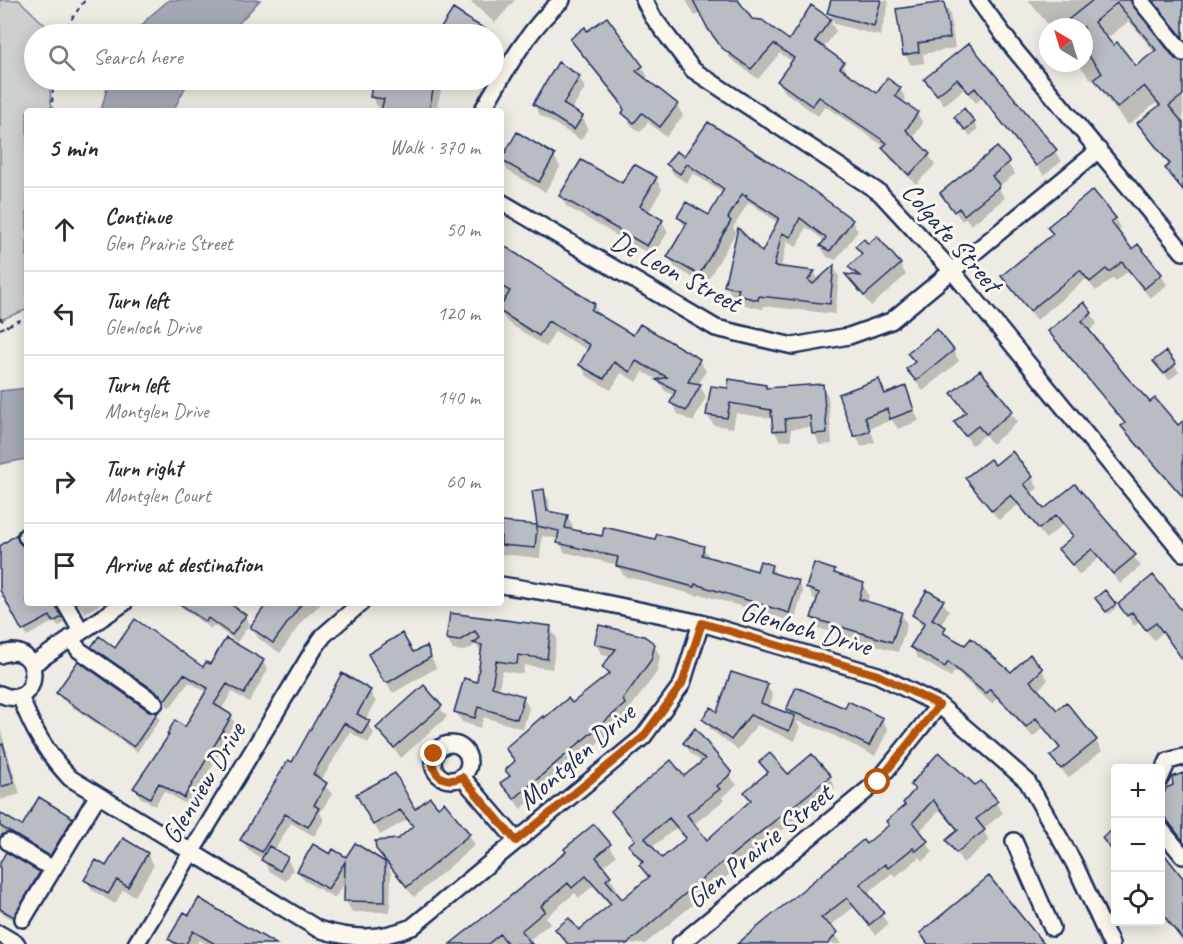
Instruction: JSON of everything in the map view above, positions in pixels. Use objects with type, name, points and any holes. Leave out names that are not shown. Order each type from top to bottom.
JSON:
[{"type":"street","points":[[504,73],[545,14],[562,0]]},
{"type":"street","name":"Colgate Street","points":[[644,0],[653,17],[693,70],[880,193],[952,272],[1183,553]]},
{"type":"street","points":[[978,0],[1014,49],[1182,250]]},
{"type":"street","points":[[1140,0],[1183,53]]},
{"type":"street","points":[[484,108],[494,90]]},
{"type":"street","name":"De Leon Street","points":[[504,204],[716,328],[793,346],[849,336],[891,321],[1099,150]]},
{"type":"street","name":"Glenloch Drive","points":[[504,585],[576,597],[702,623],[878,675],[939,705],[1027,781],[1074,863],[1112,944]]},
{"type":"street","points":[[66,606],[85,654],[155,703]]},
{"type":"street","points":[[32,665],[120,606]]},
{"type":"street","name":"Glenview Drive","points":[[136,944],[314,649],[331,628],[357,606]]},
{"type":"street","name":"Montglen Drive","points":[[20,696],[31,725],[48,755],[70,778],[318,929],[364,939],[392,935],[412,927],[643,737],[682,684],[702,623]]},
{"type":"street","points":[[0,655],[7,652],[22,654],[32,665],[34,679],[31,686],[20,696],[0,694]]},
{"type":"street","name":"Glen Prairie Street","points":[[680,944],[878,782],[939,705]]},
{"type":"street","points":[[1165,769],[1168,761],[1183,757]]},
{"type":"street","points":[[462,777],[516,841]]},
{"type":"street","points":[[23,920],[98,795]]},
{"type":"street","points":[[1165,833],[1183,856]]},
{"type":"street","points":[[1014,841],[1052,928]]},
{"type":"street","points":[[8,842],[53,869]]},
{"type":"street","points":[[0,934],[17,944]]},
{"type":"path","points":[[68,24],[85,0]]},
{"type":"path","points":[[52,108],[53,90]]},
{"type":"path","points":[[0,318],[8,327]]},
{"type":"path","points":[[0,329],[24,319]]},
{"type":"shaded area","points":[[0,0],[19,0],[44,24],[24,24],[24,90],[50,90],[52,108],[24,108],[24,311],[0,320]]},
{"type":"shaded area","points":[[169,0],[260,0],[238,24],[143,24]]},
{"type":"shaded area","points":[[106,90],[184,90],[175,108],[102,108]]},
{"type":"shaded area","points":[[24,388],[24,460],[0,464],[0,391]]},
{"type":"building","points":[[693,0],[738,0],[752,19],[762,20],[789,40],[811,5],[831,19],[815,41],[844,62],[840,68],[877,93],[887,78],[901,88],[895,96],[918,112],[906,130],[930,154],[909,175],[882,148],[887,143],[819,97],[812,106],[777,81],[794,58],[774,44],[751,69],[722,48],[708,29]]},
{"type":"building","points":[[831,0],[881,0],[874,26],[827,13]]},
{"type":"building","points":[[1093,0],[1130,0],[1175,59],[1183,63],[1183,95],[1169,106],[1183,123],[1183,190],[1165,168],[1170,164],[1137,123],[1160,105],[1144,86],[1117,108],[1094,79],[1102,73],[1093,62],[1093,18],[1070,18]],"holes":[[[1117,3],[1156,50],[1136,66],[1117,42],[1113,45],[1094,22]]]},
{"type":"building","points":[[1156,0],[1183,0],[1183,38],[1154,2]]},
{"type":"building","points":[[944,2],[950,38],[918,43],[919,52],[903,55],[896,9]]},
{"type":"building","points":[[453,9],[476,24],[443,24]]},
{"type":"building","points":[[607,17],[643,66],[636,71],[678,104],[660,127],[642,113],[634,123],[622,113],[624,110],[619,100],[570,39],[585,27],[587,31]]},
{"type":"building","points":[[969,43],[1057,150],[1036,166],[975,88],[969,93],[957,79],[937,95],[924,79]]},
{"type":"building","points":[[558,62],[580,76],[563,104],[583,116],[574,130],[533,104]]},
{"type":"building","points":[[371,90],[433,90],[430,108],[382,108],[384,99],[370,97]]},
{"type":"building","points":[[964,108],[975,122],[965,130],[954,117]]},
{"type":"building","points":[[708,122],[803,183],[853,220],[830,251],[820,246],[826,238],[800,218],[791,237],[782,233],[774,266],[815,271],[808,280],[813,284],[834,265],[830,304],[759,296],[758,300],[737,295],[739,289],[724,286],[738,228],[762,252],[779,218],[746,197],[747,194],[745,196],[742,194],[728,218],[731,221],[699,275],[667,257],[687,223],[677,217],[686,202],[709,215],[724,189],[687,164],[680,174],[666,164],[676,151],[684,156]]},
{"type":"building","points":[[517,132],[555,155],[539,182],[504,162],[504,155]]},
{"type":"building","points":[[997,147],[1010,162],[992,176],[1000,186],[964,215],[959,208],[954,212],[940,193]]},
{"type":"building","points":[[581,160],[622,183],[634,164],[657,177],[640,206],[663,220],[647,246],[559,196]]},
{"type":"building","points":[[1093,190],[1116,218],[1111,222],[1132,249],[1138,244],[1162,274],[1144,289],[1122,262],[1109,272],[1106,269],[1090,282],[1080,270],[1030,311],[1001,276],[1053,234],[1047,227]]},
{"type":"building","points":[[877,236],[901,264],[864,296],[845,274],[860,276],[848,267],[862,254],[855,246],[864,239],[868,244]]},
{"type":"building","points":[[504,246],[595,304],[591,310],[633,335],[640,324],[700,359],[688,382],[701,384],[686,411],[670,403],[676,390],[656,380],[667,377],[636,361],[630,372],[614,362],[604,379],[579,365],[590,345],[548,321],[539,336],[504,314],[504,301],[510,291],[504,288]]},
{"type":"building","points":[[1084,302],[1092,313],[1082,321],[1125,375],[1150,402],[1155,398],[1178,425],[1183,421],[1183,497],[1121,426],[1125,423],[1048,331]]},
{"type":"building","points":[[937,329],[954,350],[916,381],[906,369],[915,362],[907,353]]},
{"type":"building","points":[[1166,351],[1176,364],[1164,374],[1153,361]]},
{"type":"building","points":[[980,370],[1013,411],[985,434],[978,426],[965,436],[954,422],[966,412],[951,393]]},
{"type":"building","points":[[729,379],[766,385],[766,388],[823,384],[827,433],[812,434],[810,416],[785,419],[786,430],[773,431],[771,410],[730,403],[727,418],[706,415],[711,386],[728,388]]},
{"type":"building","points":[[879,379],[885,394],[906,386],[914,410],[890,419],[887,409],[865,417],[870,431],[854,437],[838,394]]},
{"type":"building","points":[[1012,451],[1033,477],[1024,484],[1044,509],[1075,484],[1136,555],[1113,574],[1092,549],[1072,565],[1058,549],[1073,536],[1056,515],[1039,529],[1011,495],[992,511],[965,478],[990,459],[995,465]]},
{"type":"building","points":[[544,489],[547,511],[568,515],[565,528],[602,536],[604,527],[655,539],[657,534],[704,546],[702,555],[757,571],[760,561],[772,565],[770,572],[799,581],[789,613],[695,584],[694,587],[616,566],[618,557],[557,543],[559,531],[537,526],[535,548],[504,545],[504,522],[537,525],[532,491]]},
{"type":"building","points":[[17,534],[19,542],[24,548],[24,606],[56,606],[62,617],[53,622],[50,616],[22,631],[0,590],[0,546]]},
{"type":"building","points":[[814,563],[835,570],[834,573],[864,583],[859,599],[902,612],[892,642],[811,618],[819,593],[806,588]]},
{"type":"building","points":[[1153,575],[1183,612],[1183,660],[1156,623],[1146,630],[1132,612],[1127,616],[1118,604]]},
{"type":"building","points":[[927,590],[944,600],[932,619],[946,627],[943,633],[965,645],[971,638],[1011,672],[1030,654],[1043,669],[1030,681],[1057,710],[1066,702],[1097,740],[1061,769],[1050,756],[1060,748],[1036,718],[1026,727],[990,689],[986,694],[948,662],[945,667],[910,647],[925,623],[912,615]]},
{"type":"building","points":[[1105,590],[1116,604],[1106,612],[1095,598]]},
{"type":"building","points":[[183,606],[233,606],[246,615],[232,635],[208,618],[206,622]]},
{"type":"building","points":[[265,606],[300,606],[273,643],[250,627]]},
{"type":"building","points":[[450,613],[551,626],[547,659],[518,655],[517,664],[496,661],[492,687],[524,696],[517,719],[478,707],[475,718],[454,712],[464,678],[477,682],[482,645],[473,643],[480,638],[475,631],[459,641],[446,639]]},
{"type":"building","points":[[135,619],[203,667],[206,662],[210,664],[226,638],[264,660],[244,694],[227,684],[214,704],[232,715],[184,798],[159,783],[150,798],[133,788],[169,735],[167,734],[175,720],[185,727],[208,688],[184,674],[164,701],[161,695],[91,647],[99,636],[115,648]]},
{"type":"building","points":[[599,625],[644,636],[655,644],[651,660],[623,699],[625,704],[514,799],[500,783],[510,776],[505,770],[515,761],[505,748],[568,698],[572,703],[610,673],[602,667],[616,649],[594,644]]},
{"type":"building","points":[[402,633],[413,652],[427,646],[431,657],[389,682],[384,682],[368,654]]},
{"type":"building","points":[[78,661],[149,711],[158,712],[134,747],[56,693]]},
{"type":"building","points":[[731,672],[768,684],[761,703],[795,716],[789,731],[750,715],[731,740],[702,719],[711,707],[717,712]]},
{"type":"building","points":[[342,673],[371,690],[357,714],[370,721],[362,734],[344,723],[313,774],[327,783],[314,805],[319,808],[308,827],[285,814],[262,852],[240,840],[288,760],[292,762]]},
{"type":"building","points":[[424,685],[442,706],[394,748],[376,728]]},
{"type":"building","points":[[796,687],[845,708],[848,701],[883,718],[869,746],[818,721],[786,710]]},
{"type":"building","points":[[695,728],[732,773],[717,786],[720,789],[687,815],[707,840],[751,800],[744,792],[768,772],[759,762],[770,753],[788,774],[812,754],[831,776],[708,874],[627,944],[568,944],[555,929],[569,918],[579,930],[611,904],[586,876],[572,888],[568,883],[541,906],[545,911],[521,931],[532,944],[508,944],[500,934],[488,944],[450,944],[566,852],[564,849],[594,824],[611,844],[596,857],[611,876],[606,880],[622,899],[649,877],[639,865],[643,862],[628,845],[635,840],[611,811],[671,760],[684,776],[705,759],[683,743]],"holes":[[[669,818],[686,838],[662,858],[645,838]]]},
{"type":"building","points":[[3,744],[14,783],[0,787],[0,745]]},
{"type":"building","points":[[939,752],[975,785],[981,781],[998,801],[976,819],[985,830],[956,853],[946,840],[958,830],[933,800],[913,822],[928,841],[916,851],[913,848],[888,868],[885,864],[860,884],[884,913],[869,925],[847,898],[821,918],[838,932],[828,944],[737,944],[863,840],[866,844],[889,825],[886,821],[905,805],[903,803],[915,789],[910,785]]},
{"type":"building","points":[[395,773],[415,809],[430,797],[438,807],[444,802],[470,834],[407,887],[376,849],[375,841],[398,839],[413,826],[400,810],[373,825],[356,794]]},
{"type":"building","points":[[1183,773],[1183,841],[1165,817],[1165,791],[1173,785],[1172,777]]},
{"type":"building","points":[[39,797],[73,818],[50,856],[0,826],[0,813],[22,826]]},
{"type":"building","points":[[1111,831],[1111,849],[1102,838]]},
{"type":"building","points":[[123,838],[148,853],[128,887],[117,880],[108,894],[84,880],[96,860],[106,866]]},
{"type":"building","points":[[355,843],[385,862],[385,902],[344,901],[345,862],[328,889],[297,871],[313,844],[330,854],[333,849],[346,857]]},
{"type":"building","points":[[269,846],[288,857],[280,871],[261,860]]},
{"type":"building","points":[[6,852],[40,872],[14,917],[0,909],[0,863]]},
{"type":"building","points":[[1165,855],[1183,878],[1183,940],[1165,917]]},
{"type":"building","points":[[989,876],[1044,944],[928,944],[920,933]]},
{"type":"building","points":[[199,898],[276,944],[215,944],[193,931],[186,944],[177,944],[168,939],[184,912],[189,915]]},
{"type":"route","points":[[434,754],[433,766],[439,777],[450,781],[462,777],[516,841],[643,737],[682,684],[702,623],[878,675],[939,705],[878,782]]}]
